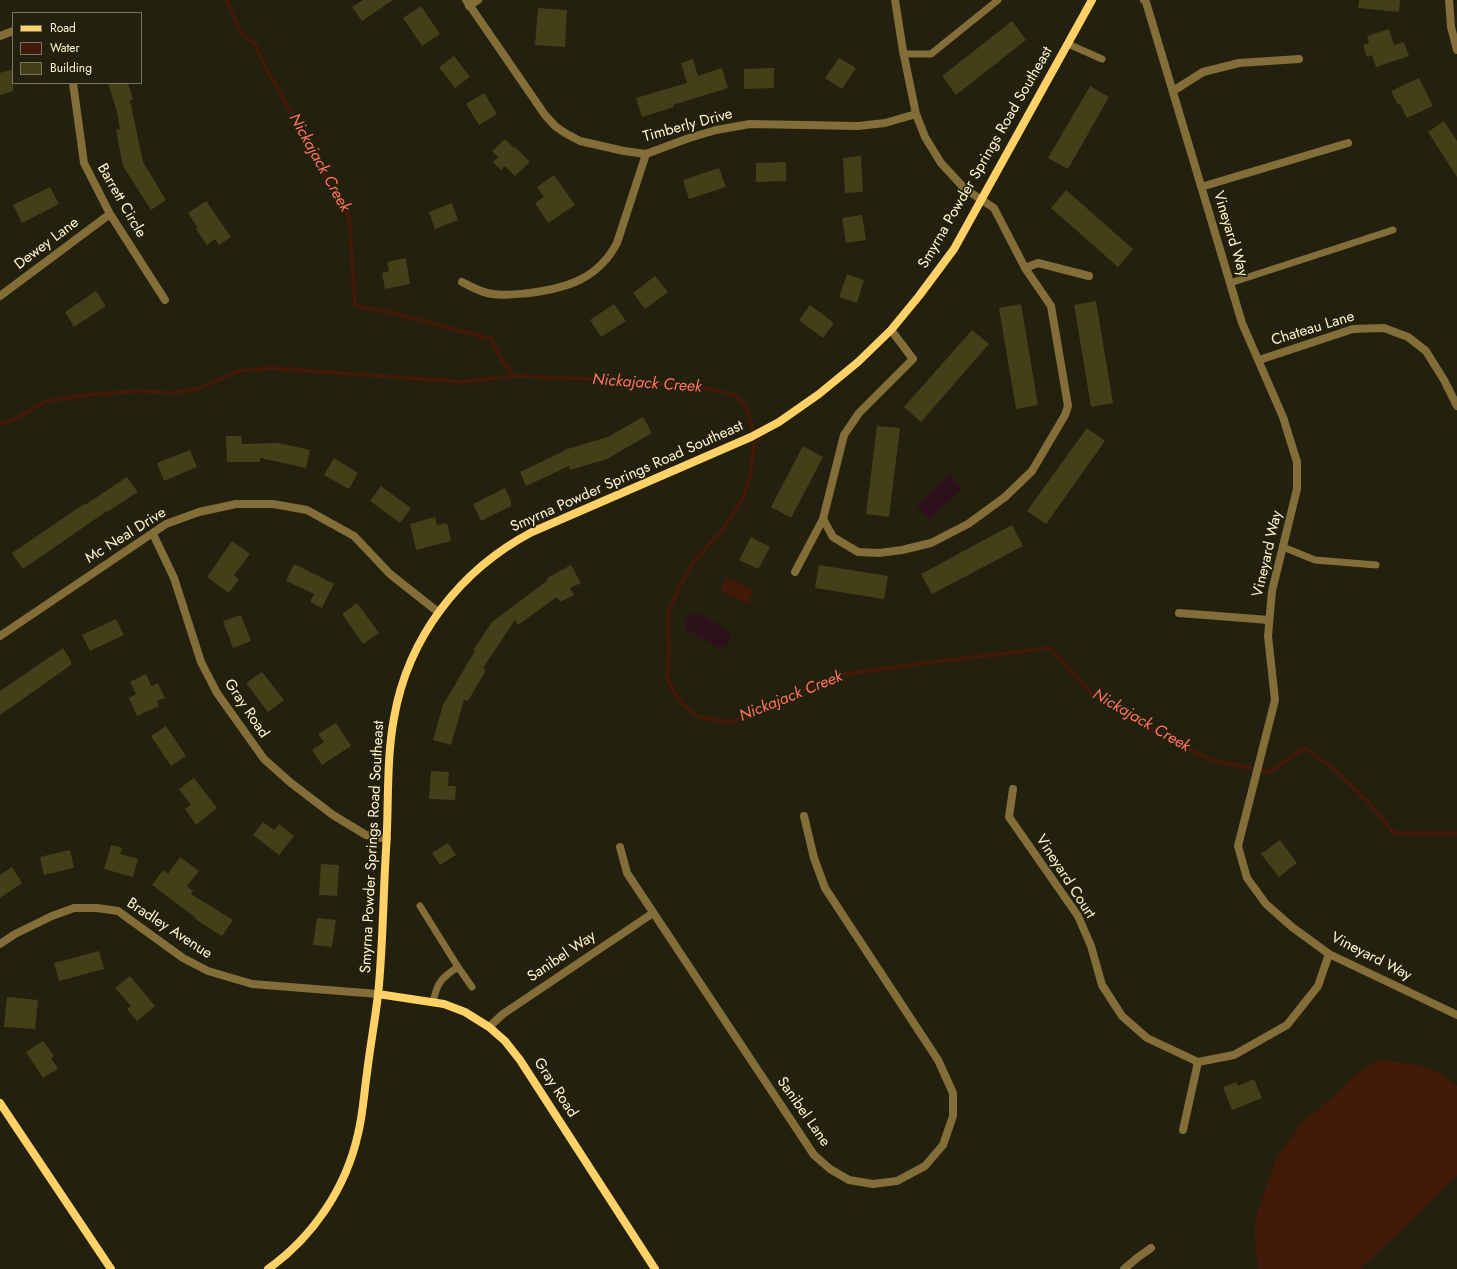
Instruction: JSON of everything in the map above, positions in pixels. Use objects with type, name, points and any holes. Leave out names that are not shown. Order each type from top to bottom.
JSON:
[{"type":"street","points":[[467,3],[478,0]]},
{"type":"street","points":[[823,519],[833,537],[858,552],[902,550],[931,543],[968,524],[1005,497],[1032,471],[1065,415],[1068,406],[1051,306],[1025,268],[994,208],[966,189],[941,163],[925,137],[916,114],[903,54],[895,0]]},
{"type":"street","name":"Smyrna Powder Springs Road Southeast","points":[[268,1269],[292,1249],[309,1232],[327,1208],[348,1167],[358,1134],[378,994],[387,839],[390,747],[394,719],[399,695],[407,670],[420,643],[438,612],[459,587],[477,570],[512,543],[539,529],[751,437],[779,422],[819,394],[858,362],[891,330],[937,274],[954,249],[1092,0]]},
{"type":"street","points":[[1449,0],[1451,27],[1457,50]]},
{"type":"street","name":"Vineyard Way","points":[[1145,1],[1174,91],[1242,323],[1283,417],[1297,462],[1297,489],[1272,591],[1269,620],[1268,636],[1275,700],[1238,846],[1247,878],[1266,904],[1292,927],[1328,954],[1457,1015]]},
{"type":"street","name":"Timberly Drive","points":[[467,3],[545,115],[555,126],[580,141],[617,150],[646,154],[716,130],[750,124],[858,126],[884,123],[916,114]]},
{"type":"street","points":[[0,36],[12,31]]},
{"type":"street","points":[[1174,91],[1202,72],[1240,63],[1299,59]]},
{"type":"street","name":"Barrett Circle","points":[[73,84],[84,163],[110,214],[165,300]]},
{"type":"street","points":[[1201,187],[1348,143]]},
{"type":"street","points":[[462,282],[476,290],[487,293],[512,295],[549,290],[568,285],[582,279],[596,270],[604,264],[617,243],[646,154]]},
{"type":"street","name":"Dewey Lane","points":[[0,296],[110,214]]},
{"type":"street","points":[[1025,268],[1038,263],[1089,276]]},
{"type":"street","name":"Chateau Lane","points":[[1258,360],[1353,329],[1384,328],[1408,336],[1426,351],[1444,380],[1457,406]]},
{"type":"street","points":[[795,572],[823,519],[844,435],[859,413],[913,359],[891,330]]},
{"type":"street","name":"Mc Neal Drive","points":[[0,636],[166,524],[199,512],[236,504],[273,504],[307,510],[354,536],[390,574],[438,612]]},
{"type":"street","name":"Gray Road","points":[[153,534],[174,578],[201,662],[217,693],[264,759],[291,783],[333,815],[366,835],[387,839]]},
{"type":"street","points":[[1179,613],[1269,620]]},
{"type":"street","name":"Vineyard Court","points":[[1013,789],[1009,816],[1078,916],[1090,946],[1102,985],[1122,1016],[1146,1038],[1198,1062]]},
{"type":"street","name":"Sanibel Lane","points":[[620,847],[627,873],[814,1155],[830,1170],[850,1180],[873,1184],[897,1181],[925,1166],[943,1145],[953,1116],[953,1093],[938,1060],[825,888],[814,858],[804,816]]},
{"type":"street","name":"Bradley Avenue","points":[[0,944],[15,934],[52,916],[74,908],[97,908],[118,911],[183,958],[208,971],[252,984],[378,994]]},
{"type":"street","name":"Sanibel Way","points":[[488,1026],[503,1014],[653,913]]},
{"type":"street","points":[[1183,1130],[1198,1062],[1234,1055],[1286,1025],[1318,986],[1328,954]]},
{"type":"street","name":"Gray Road","points":[[378,994],[444,1004],[465,1012],[488,1026],[506,1041],[520,1060],[655,1269]]},
{"type":"street","points":[[0,1103],[111,1269]]},
{"type":"street","points":[[1124,1269],[1151,1248]]},
{"type":"lane","points":[[903,54],[930,54],[998,0]]},
{"type":"lane","points":[[1068,44],[1102,59]]},
{"type":"lane","points":[[1230,284],[1393,230]]},
{"type":"lane","points":[[1283,547],[1315,560],[1376,565]]},
{"type":"lane","points":[[420,906],[472,987]]},
{"type":"lane","points":[[432,1002],[439,981],[446,974],[458,967]]},
{"type":"shaded area","points":[[950,475],[962,489],[930,519],[917,505]]},
{"type":"shaded area","points":[[699,613],[728,630],[731,638],[726,646],[719,648],[686,629],[686,622],[690,615]]},
{"type":"water","points":[[727,577],[754,591],[747,604],[720,590]]},
{"type":"water","points":[[1376,1060],[1418,1065],[1442,1074],[1457,1086],[1457,1175],[1360,1269],[1258,1269],[1255,1243],[1255,1219],[1277,1157],[1304,1120],[1330,1100],[1355,1075]]},
{"type":"building","points":[[363,0],[393,0],[362,21],[352,7]]},
{"type":"building","points":[[1359,0],[1400,0],[1399,12],[1358,8]]},
{"type":"building","points":[[421,6],[440,34],[422,46],[403,18]]},
{"type":"building","points":[[538,8],[567,10],[565,47],[535,45]]},
{"type":"building","points":[[1012,21],[1026,40],[956,95],[942,76]]},
{"type":"building","points":[[1389,29],[1394,45],[1404,42],[1409,56],[1376,67],[1372,55],[1367,57],[1363,45],[1369,43],[1367,36]]},
{"type":"building","points":[[454,56],[470,77],[455,88],[439,67]]},
{"type":"building","points":[[839,58],[856,68],[842,89],[825,78]]},
{"type":"building","points":[[693,59],[698,76],[722,68],[728,88],[673,105],[674,107],[642,117],[636,98],[687,83],[681,63]]},
{"type":"building","points":[[774,68],[774,88],[744,89],[744,69]]},
{"type":"building","points":[[12,69],[13,91],[0,95],[0,73]]},
{"type":"building","points":[[1419,78],[1433,106],[1407,118],[1391,91]]},
{"type":"building","points":[[108,84],[128,84],[133,100],[130,100],[143,162],[166,200],[151,210],[123,166],[116,130],[120,129],[117,112]]},
{"type":"building","points":[[1090,86],[1109,97],[1068,169],[1048,158]]},
{"type":"building","points":[[484,93],[497,114],[479,125],[466,104]]},
{"type":"building","points":[[1444,121],[1457,141],[1457,177],[1428,132]]},
{"type":"building","points":[[505,139],[530,162],[515,176],[505,166],[501,170],[493,162],[498,157],[492,151]]},
{"type":"building","points":[[861,156],[863,192],[845,193],[843,158]]},
{"type":"building","points":[[786,162],[786,181],[756,182],[756,163]]},
{"type":"building","points":[[719,168],[726,187],[689,199],[683,180]]},
{"type":"building","points":[[554,175],[575,205],[548,223],[535,203],[544,197],[537,187]]},
{"type":"building","points":[[50,187],[59,204],[22,223],[13,205]]},
{"type":"building","points":[[1066,190],[1133,249],[1118,267],[1051,208]]},
{"type":"building","points":[[206,201],[231,237],[219,245],[215,239],[207,245],[196,229],[198,228],[188,213]]},
{"type":"building","points":[[452,203],[458,220],[435,229],[429,212]]},
{"type":"building","points":[[862,215],[866,240],[846,243],[842,218]]},
{"type":"building","points":[[406,258],[410,284],[385,289],[382,273],[389,271],[387,262]]},
{"type":"building","points":[[847,274],[864,280],[857,303],[839,297]]},
{"type":"building","points":[[655,276],[668,292],[645,309],[633,293]]},
{"type":"building","points":[[96,291],[106,306],[74,327],[65,312]]},
{"type":"building","points":[[1096,301],[1113,403],[1091,407],[1074,305]]},
{"type":"building","points":[[614,304],[626,321],[601,337],[590,320]]},
{"type":"building","points":[[1021,304],[1038,405],[1016,409],[999,308]]},
{"type":"building","points":[[810,305],[834,323],[823,338],[799,320]]},
{"type":"building","points":[[972,330],[989,344],[921,422],[904,407]]},
{"type":"building","points":[[643,417],[652,433],[607,459],[570,470],[569,466],[526,486],[520,472],[564,450],[608,437]]},
{"type":"building","points":[[877,426],[900,428],[889,517],[866,514]]},
{"type":"building","points":[[1087,428],[1105,441],[1046,524],[1027,511]]},
{"type":"building","points":[[226,436],[241,436],[242,444],[278,443],[310,450],[306,468],[260,458],[260,462],[227,462]]},
{"type":"building","points":[[803,446],[823,457],[791,518],[771,507]]},
{"type":"building","points":[[190,450],[197,467],[164,481],[157,463]]},
{"type":"building","points":[[334,458],[358,473],[349,489],[324,475]]},
{"type":"building","points":[[127,477],[138,492],[107,511],[23,569],[12,553]]},
{"type":"building","points":[[381,486],[411,508],[400,523],[370,501]]},
{"type":"building","points":[[505,488],[511,501],[511,506],[481,521],[473,504]]},
{"type":"building","points":[[435,517],[437,525],[447,523],[451,541],[416,550],[410,524]]},
{"type":"building","points":[[1012,525],[1023,546],[932,594],[921,574]]},
{"type":"building","points":[[751,537],[770,547],[758,569],[739,560]]},
{"type":"building","points":[[232,541],[250,554],[234,575],[239,579],[229,593],[207,577]]},
{"type":"building","points":[[294,564],[334,584],[322,608],[310,602],[314,594],[286,581]]},
{"type":"building","points":[[571,565],[581,583],[570,588],[574,595],[560,602],[557,597],[518,625],[515,620],[483,668],[486,670],[468,701],[464,700],[451,745],[433,740],[443,705],[475,651],[473,650],[492,622],[548,580],[547,578]]},
{"type":"building","points":[[819,565],[888,576],[884,599],[815,588]]},
{"type":"building","points":[[357,603],[379,633],[363,644],[342,614]]},
{"type":"building","points":[[241,615],[251,641],[233,648],[223,621]]},
{"type":"building","points":[[116,619],[124,635],[90,651],[82,635]]},
{"type":"building","points":[[63,648],[71,661],[71,665],[0,715],[0,691]]},
{"type":"building","points":[[262,672],[284,700],[268,712],[246,683]]},
{"type":"building","points":[[146,674],[151,686],[158,683],[165,698],[157,701],[159,706],[137,716],[129,698],[136,694],[130,682]]},
{"type":"building","points":[[336,723],[351,746],[322,765],[312,750],[324,742],[318,734]]},
{"type":"building","points":[[166,726],[186,756],[171,766],[151,736]]},
{"type":"building","points":[[431,771],[449,772],[448,786],[456,786],[455,800],[429,799]]},
{"type":"building","points":[[194,778],[217,808],[196,825],[185,809],[191,805],[179,789]]},
{"type":"building","points":[[263,822],[274,830],[279,824],[294,836],[279,855],[253,835]]},
{"type":"building","points":[[1280,840],[1297,863],[1279,877],[1261,854]]},
{"type":"building","points":[[448,843],[456,855],[440,865],[432,853]]},
{"type":"building","points":[[111,845],[122,848],[120,854],[138,859],[133,877],[104,869]]},
{"type":"building","points":[[70,850],[74,868],[44,875],[40,857]]},
{"type":"building","points":[[180,857],[199,871],[187,886],[193,891],[191,894],[233,920],[222,936],[195,919],[196,918],[152,885],[163,870],[168,874]]},
{"type":"building","points":[[321,864],[339,865],[337,896],[319,895]]},
{"type":"building","points":[[12,867],[22,883],[0,898],[0,875]]},
{"type":"building","points":[[317,918],[336,920],[332,947],[313,945]]},
{"type":"building","points":[[99,951],[104,969],[59,981],[54,963]]},
{"type":"building","points":[[130,976],[155,1006],[137,1021],[127,1009],[131,1006],[115,988]]},
{"type":"building","points":[[7,997],[38,1000],[35,1029],[4,1027]]},
{"type":"building","points":[[43,1041],[54,1056],[51,1058],[58,1069],[43,1078],[26,1052]]},
{"type":"building","points":[[1254,1079],[1262,1098],[1232,1110],[1223,1087],[1236,1082],[1238,1086]]},
{"type":"waterway","name":"Nickajack Creek","points":[[226,0],[241,33],[255,44],[265,67],[321,170],[349,217],[355,306],[393,313],[491,339],[502,361],[514,376]]},
{"type":"waterway","name":"Nickajack Creek","points":[[0,425],[19,417],[44,402],[85,395],[136,391],[172,393],[198,389],[238,371],[271,368],[462,382],[514,376],[589,379],[647,384],[690,385],[735,395],[746,407],[755,437],[750,476],[743,498],[723,529],[695,560],[680,585],[668,612],[669,650],[667,679],[680,702],[698,717],[728,722],[749,717],[788,696],[845,674],[1050,648],[1092,694],[1143,725],[1210,760],[1269,772],[1305,748],[1336,771],[1367,801],[1394,833],[1457,833]]}]
